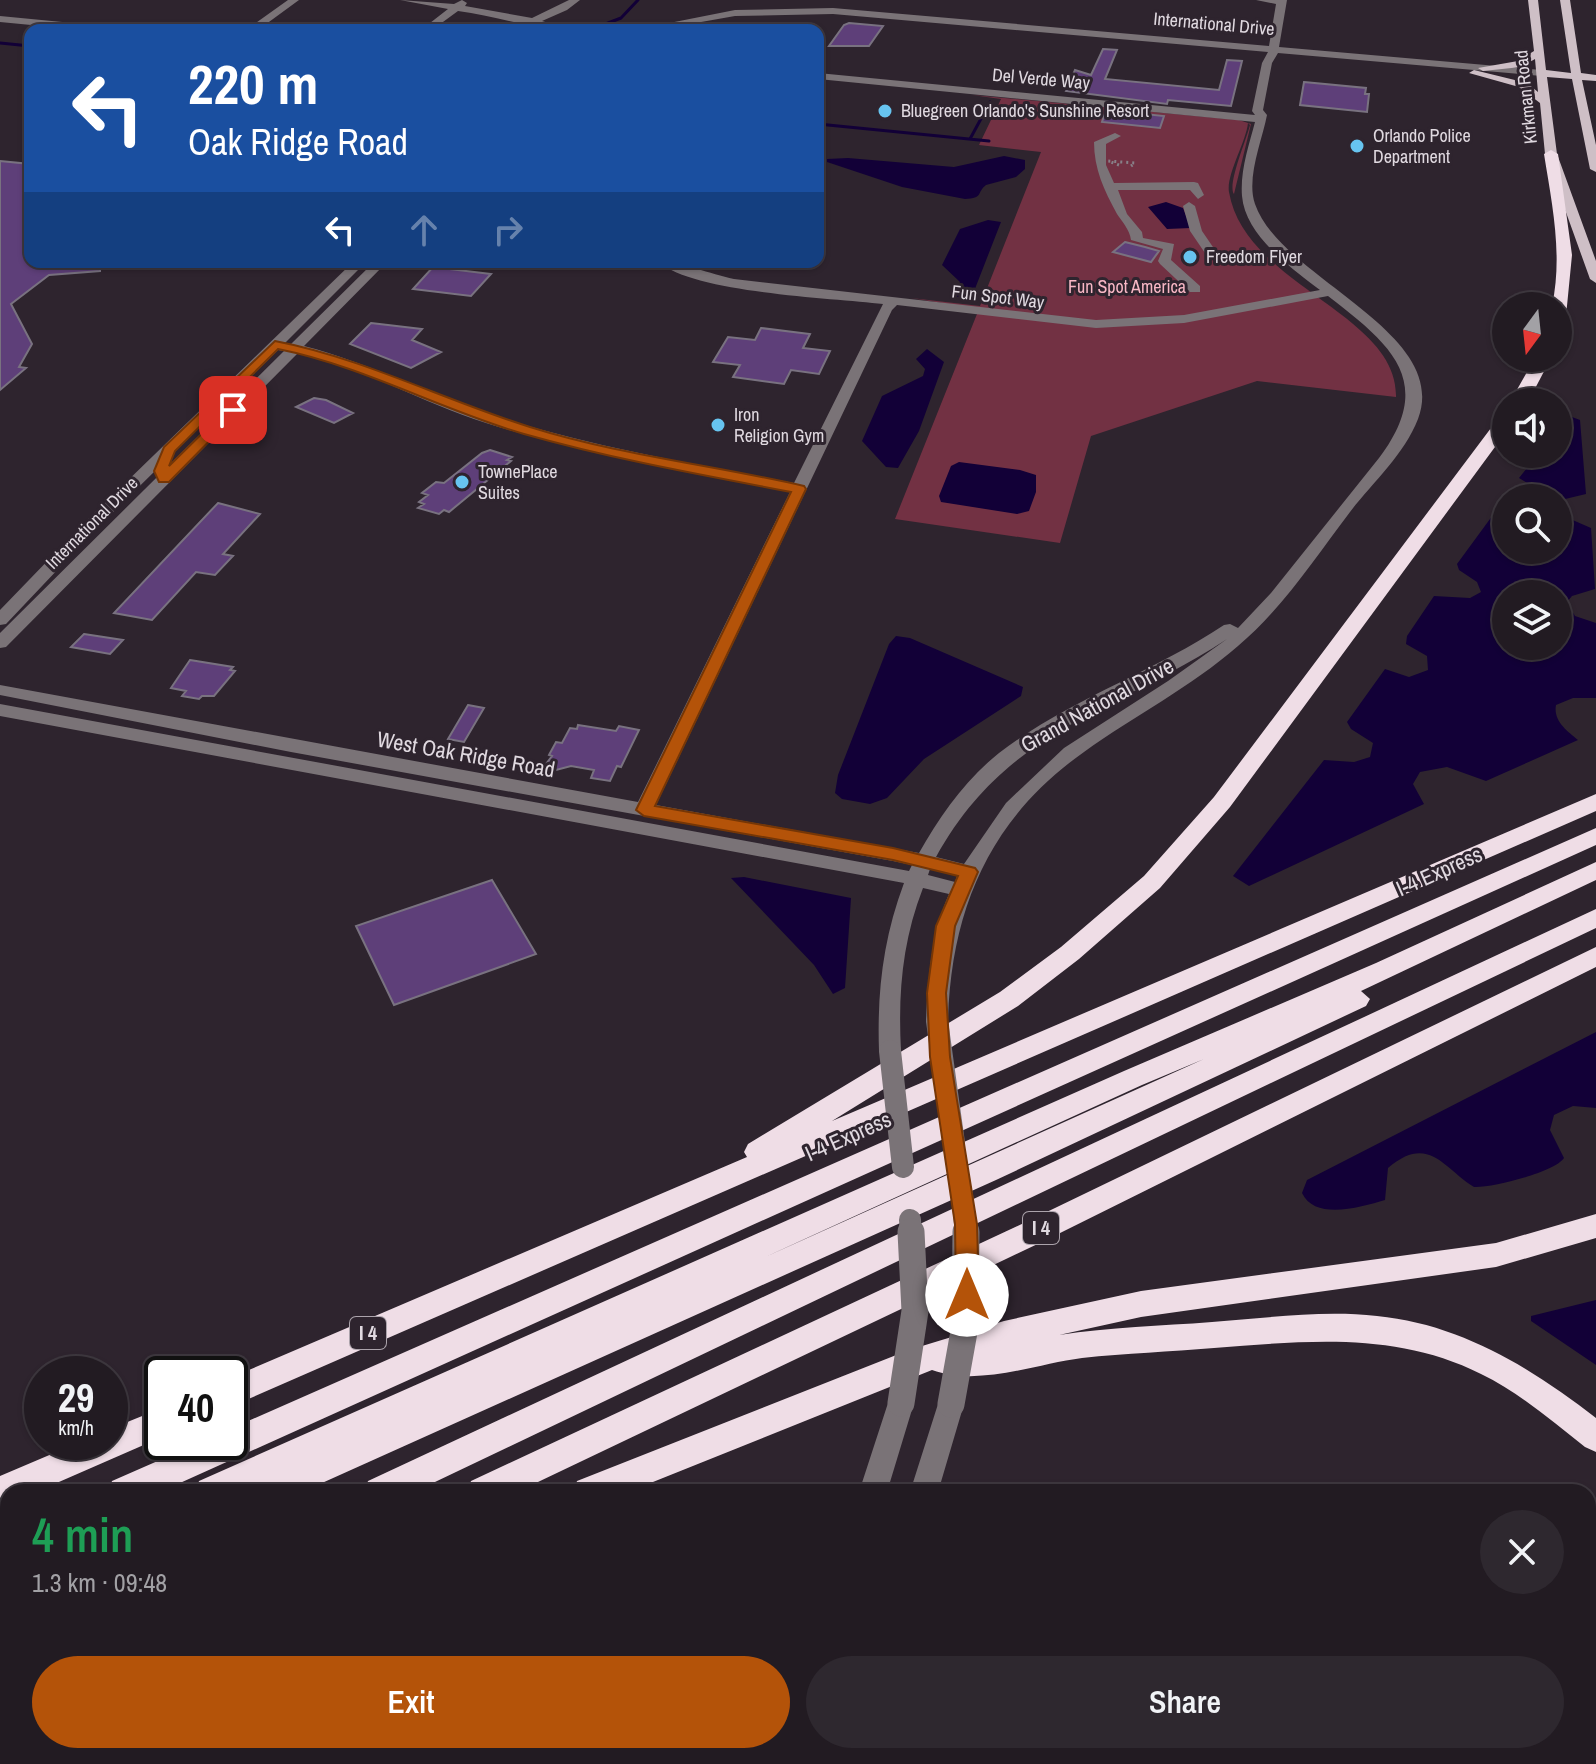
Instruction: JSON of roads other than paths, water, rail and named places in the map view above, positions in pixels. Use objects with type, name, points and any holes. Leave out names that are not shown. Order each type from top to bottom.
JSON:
[{"type":"highway","points":[[1551,154],[1565,243],[1563,292]]},
{"type":"highway","points":[[727,1177],[769,1142],[862,1091],[1009,999],[1070,953],[1152,882],[1222,802],[1492,439]]},
{"type":"highway","name":"I 4","points":[[248,1385],[1596,802]]},
{"type":"highway","name":"I-4 Express","points":[[142,1484],[1596,836]]},
{"type":"highway","points":[[958,1170],[1133,1078],[1385,970],[1596,870]]},
{"type":"highway","points":[[230,1484],[906,1193],[1596,888]]},
{"type":"highway","points":[[397,1484],[1596,918]]},
{"type":"highway","name":"I 4","points":[[500,1484],[996,1250],[1596,956]]},
{"type":"highway","points":[[283,1484],[906,1193]]},
{"type":"highway","points":[[609,1484],[920,1360],[1060,1320],[1149,1303],[1496,1255],[1596,1226]]},
{"type":"highway","points":[[920,1360],[986,1361],[1081,1345],[1320,1327],[1379,1329],[1443,1344],[1500,1368],[1551,1400],[1596,1437]]},
{"type":"highway","points":[[19,1484],[144,1430]]},
{"type":"main road","name":"Kirkman Road","points":[[1533,0],[1551,154],[1596,279]]},
{"type":"main road","points":[[1565,0],[1581,105],[1596,169]]},
{"type":"main road","points":[[1478,71],[1521,64],[1539,52]]},
{"type":"main road","points":[[1573,52],[1596,70]]},
{"type":"main road","points":[[1478,71],[1523,85],[1543,101]]},
{"type":"main road","name":"International Drive","points":[[1542,76],[1596,78]]},
{"type":"main road","name":"International Drive","points":[[1577,79],[1594,89]]},
{"type":"main road","points":[[1581,105],[1594,89]]},
{"type":"street","points":[[260,24],[294,0]]},
{"type":"street","points":[[405,0],[459,4]]},
{"type":"street","points":[[445,0],[560,24]]},
{"type":"street","points":[[538,19],[575,0]]},
{"type":"street","points":[[832,13],[842,0]]},
{"type":"street","points":[[1261,0],[1282,1]]},
{"type":"street","name":"Grand National Drive","points":[[926,1484],[951,1404],[962,1355],[967,1295],[967,1246],[937,1021],[941,946],[964,881],[1010,808],[1072,751],[1195,671],[1233,641],[1275,596],[1381,463],[1409,424],[1413,411],[1412,381],[1401,355],[1389,341],[1287,259],[1268,240],[1248,200],[1261,117],[1270,112],[1274,93],[1278,64],[1273,54],[1282,1]]},
{"type":"street","points":[[434,24],[459,4]]},
{"type":"street","name":"International Drive","points":[[673,24],[735,13],[832,13],[1135,37],[1273,54]]},
{"type":"street","name":"International Drive","points":[[698,24],[743,17],[832,13],[1106,40],[1542,76]]},
{"type":"street","points":[[0,19],[52,24]]},
{"type":"street","points":[[538,19],[551,24]]},
{"type":"street","points":[[934,24],[959,22]]},
{"type":"street","points":[[1106,40],[1135,37]]},
{"type":"street","name":"Del Verde Way","points":[[824,77],[1261,117]]},
{"type":"street","points":[[1115,136],[1100,142],[1100,165],[1136,232],[1137,240],[1170,247],[1164,261],[1195,289]]},
{"type":"street","points":[[1112,187],[1194,186],[1191,200],[1196,231],[1209,250]]},
{"type":"street","name":"International Drive","points":[[0,620],[168,449],[354,268]]},
{"type":"street","name":"International Drive","points":[[0,643],[375,268]]},
{"type":"street","name":"Fun Spot Way","points":[[677,268],[722,281],[1059,322],[1121,324],[1184,319],[1330,292]]},
{"type":"street","points":[[644,810],[886,308],[893,302]]},
{"type":"street","points":[[275,345],[296,347],[529,431],[649,460],[799,489]]},
{"type":"street","points":[[164,479],[161,471],[168,449]]},
{"type":"street","points":[[135,507],[143,491],[144,473]]},
{"type":"street","name":"Grand National Drive","points":[[876,1484],[901,1403],[915,1311],[888,1011],[898,928],[920,870],[960,804],[1004,759],[1040,733],[1212,641],[1275,596]]},
{"type":"street","name":"West Oak Ridge Road","points":[[0,690],[644,810],[920,870]]},
{"type":"street","name":"West Oak Ridge Road","points":[[0,710],[920,870]]},
{"type":"street","points":[[920,870],[964,881]]},
{"type":"waterway","points":[[606,24],[621,18],[638,0]]},
{"type":"waterway","points":[[0,43],[24,45]]},
{"type":"waterway","points":[[970,139],[990,102]]},
{"type":"waterway","points":[[824,125],[989,141]]},
{"type":"railway","points":[[1119,165],[1108,161],[1135,163],[1131,166]]},
{"type":"place","name":"Bluegreen Orlando's Sunshine Resort","points":[[885,111]]},
{"type":"place","name":"Orlando Police Department","points":[[1357,146]]},
{"type":"place","name":"Freedom Flyer","points":[[1190,257]]},
{"type":"place","name":"Iron Religion Gym","points":[[718,425]]},
{"type":"place","name":"TownePlace Suites","points":[[462,482]]},
{"type":"park label","name":"Fun Spot America","points":[[1127,287]]}]
